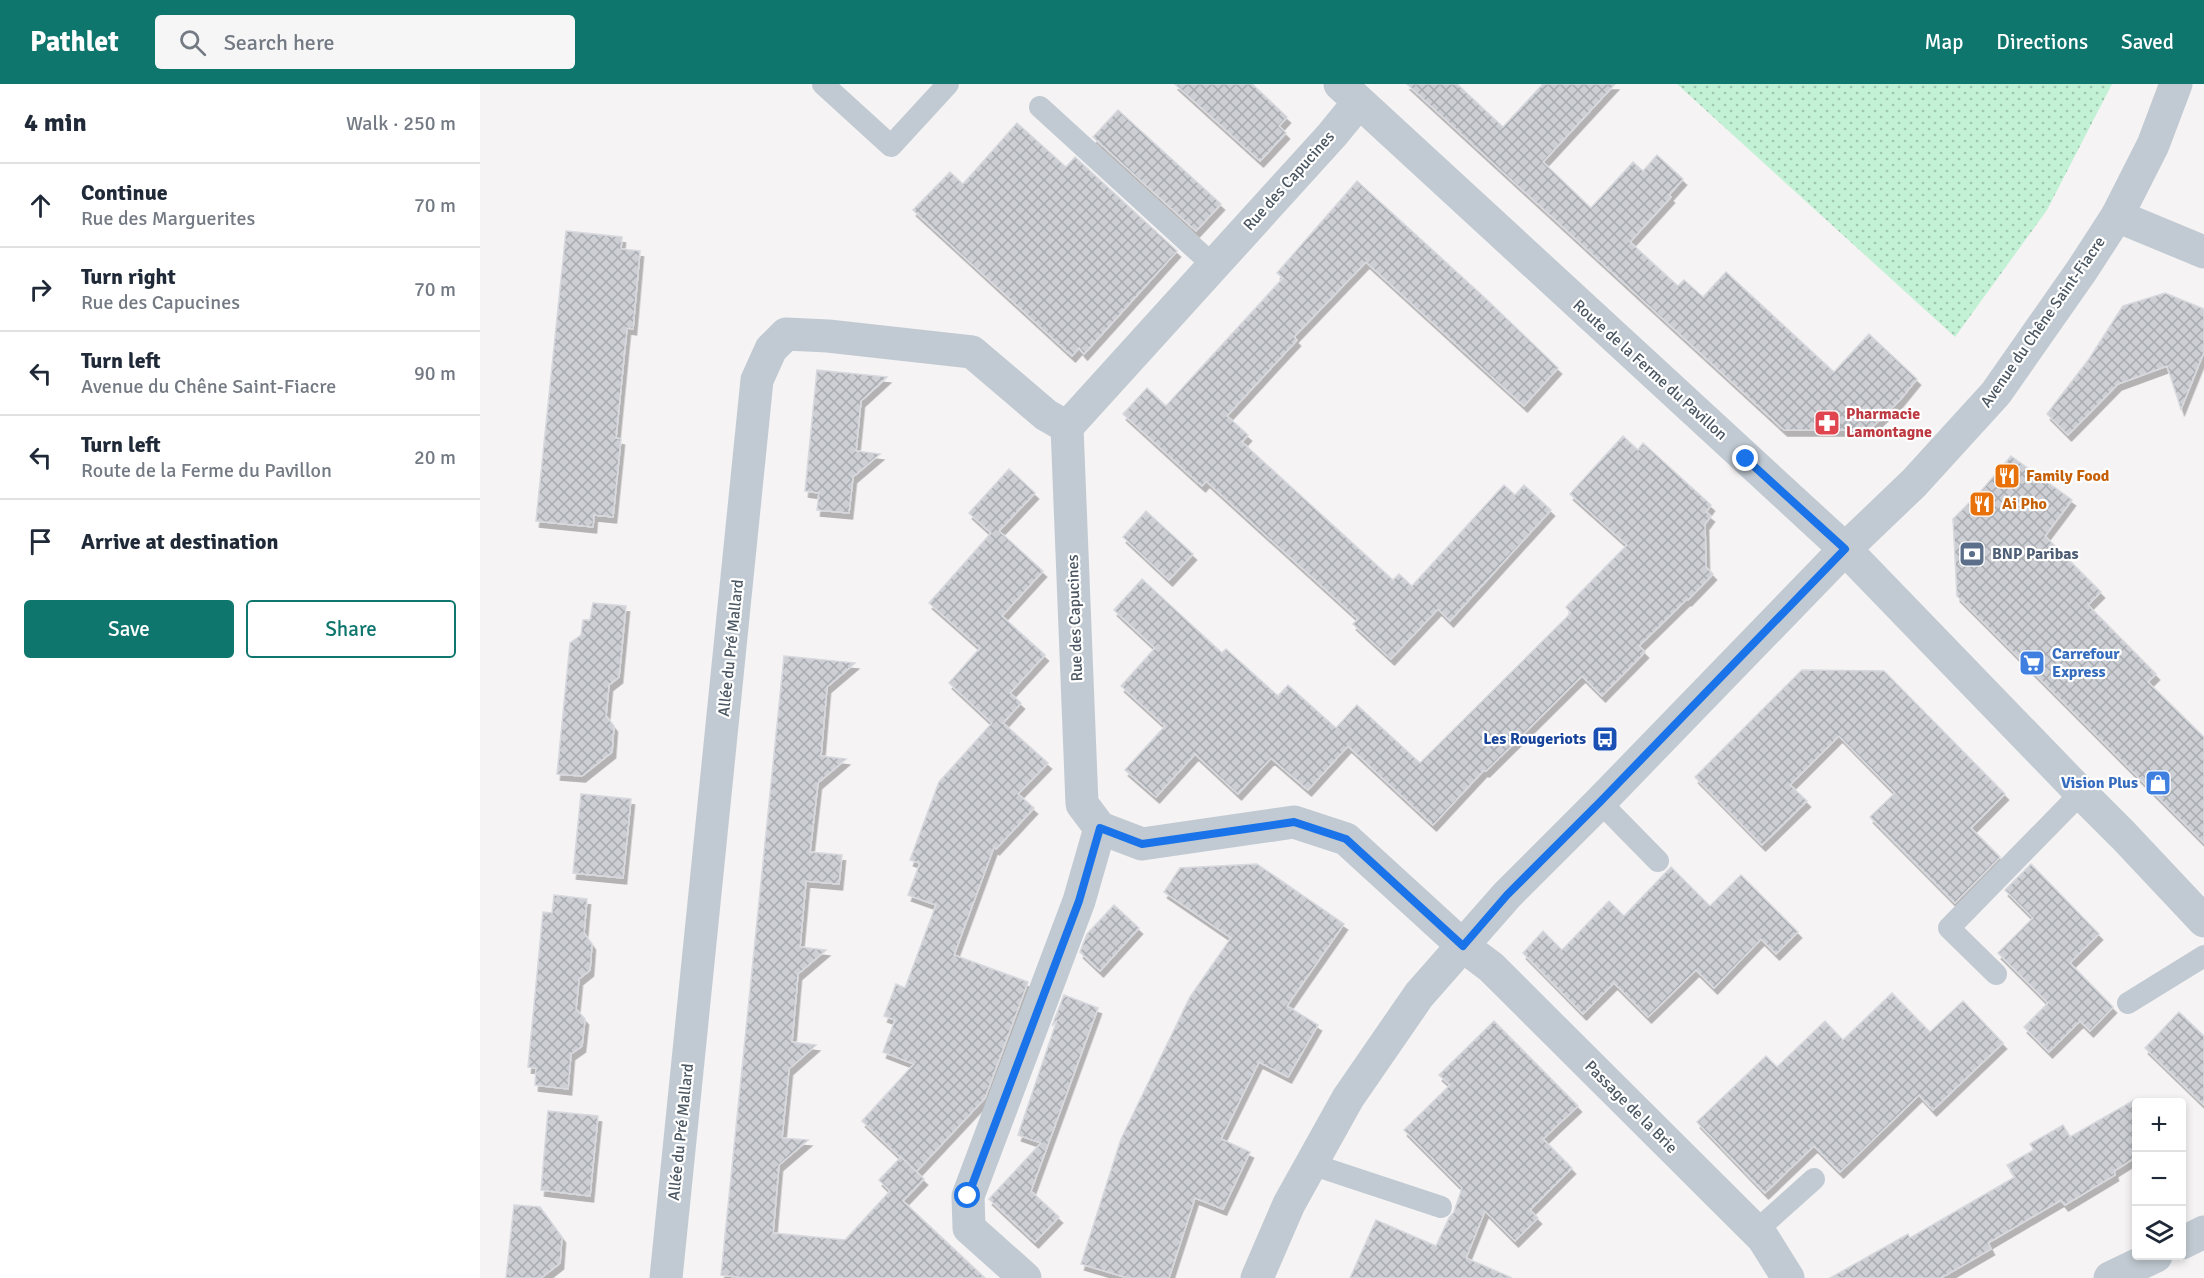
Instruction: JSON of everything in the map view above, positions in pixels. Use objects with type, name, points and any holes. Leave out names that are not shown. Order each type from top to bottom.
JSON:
[{"type":"street","name":"Avenue du Chêne Saint-Fiacre","points":[[1257,1278],[1288,1204],[1348,1098],[1419,994],[1507,895],[1845,549],[1914,483],[1996,393],[2117,216],[2153,145],[2176,84]]},
{"type":"street","name":"Rue des Capucines","points":[[1100,828],[1082,804],[1067,427],[1332,135],[1350,93]]},
{"type":"street","name":"Route de la Ferme du Pavillon","points":[[1350,93],[1845,549],[2204,921]]},
{"type":"street","points":[[2117,216],[2204,252]]},
{"type":"street","name":"Allée du Pré Mallard","points":[[666,1278],[757,380],[771,349],[786,334],[828,336],[972,352],[1046,415],[1067,427]]},
{"type":"street","points":[[1025,1278],[969,1228],[968,1196],[1079,901],[1100,828],[1142,844],[1294,822],[1325,832],[1346,839],[1463,946]]},
{"type":"street","name":"Passage de la Brie","points":[[1463,946],[1491,967],[1763,1238],[1788,1278]]},
{"type":"street","points":[[2186,1241],[2204,1232]]},
{"type":"street","points":[[2110,1278],[2148,1260]]},
{"type":"lane","points":[[823,84],[891,146],[948,84]]},
{"type":"lane","points":[[1040,107],[1213,265]]},
{"type":"lane","points":[[1996,974],[1949,928],[2080,794]]},
{"type":"lane","points":[[1600,802],[1658,861]]},
{"type":"lane","points":[[2128,1004],[2204,956]]},
{"type":"lane","points":[[1311,1164],[1441,1207]]},
{"type":"lane","points":[[1756,1231],[1814,1179]]},
{"type":"green space","points":[[1677,84],[2112,84],[2047,210],[1955,337]]},
{"type":"building","points":[[1175,84],[1252,84],[1287,117],[1279,126],[1286,133],[1260,161]]},
{"type":"building","points":[[1407,84],[1457,84],[1503,127],[1543,84],[1615,84],[1543,162],[1591,208],[1633,162],[1643,171],[1657,155],[1683,179],[1669,195],[1671,197],[1630,242],[1678,286],[1684,280],[1703,297],[1726,272],[1834,372],[1869,334],[1917,379],[1900,400],[1869,430],[1784,430]]},
{"type":"building","points":[[1118,110],[1221,204],[1196,231],[1093,137]]},
{"type":"building","points":[[1017,123],[1066,167],[1075,157],[1177,251],[1084,354],[1079,348],[1072,356],[913,210],[950,172],[963,184]]},
{"type":"building","points":[[1357,181],[1558,368],[1524,406],[1366,262],[1294,337],[1297,340],[1227,416],[1248,435],[1242,442],[1393,580],[1399,574],[1412,586],[1504,485],[1515,495],[1524,485],[1551,510],[1450,621],[1438,609],[1391,659],[1353,624],[1358,619],[1206,481],[1202,486],[1123,414],[1147,388],[1166,406],[1283,278],[1277,273]]},
{"type":"building","points":[[566,231],[622,237],[621,249],[640,251],[633,329],[627,328],[616,438],[621,439],[613,517],[594,515],[593,527],[536,521]]},
{"type":"building","points":[[2165,293],[2204,309],[2204,352],[2181,409],[2167,366],[2118,384],[2068,435],[2047,414],[2089,359],[2123,306]]},
{"type":"building","points":[[817,370],[887,377],[861,401],[856,451],[880,454],[853,477],[849,513],[817,510],[819,493],[805,491]]},
{"type":"building","points":[[1623,436],[1638,450],[1643,443],[1711,505],[1706,512],[1711,516],[1705,524],[1706,567],[1713,574],[1639,646],[1645,652],[1602,696],[1582,676],[1486,771],[1484,770],[1433,825],[1348,746],[1308,790],[1271,758],[1238,794],[1195,754],[1156,797],[1125,770],[1165,726],[1121,686],[1155,648],[1114,610],[1142,579],[1222,653],[1226,649],[1278,696],[1288,685],[1336,728],[1357,705],[1420,763],[1571,613],[1566,607],[1627,545],[1570,494]]},
{"type":"building","points":[[2011,456],[2072,500],[2045,536],[2101,592],[2088,605],[2156,674],[2148,682],[2204,737],[2204,843],[1957,596],[1953,519]]},
{"type":"building","points":[[1009,469],[1035,493],[999,531],[1043,571],[1002,616],[1045,655],[1010,693],[1021,703],[1003,723],[1048,763],[1018,794],[1034,808],[996,849],[994,847],[954,955],[1028,982],[985,1098],[916,1172],[862,1121],[914,1064],[883,1052],[895,1020],[884,1016],[896,984],[905,988],[936,905],[908,895],[920,863],[910,860],[939,782],[992,723],[949,683],[980,648],[929,603],[991,533],[969,513]]},
{"type":"building","points":[[1146,511],[1193,554],[1169,580],[1123,537]]},
{"type":"building","points":[[593,603],[626,606],[619,677],[609,685],[606,716],[614,726],[612,752],[582,776],[557,774],[570,643],[581,635],[583,620],[590,620]]},
{"type":"building","points":[[784,656],[855,663],[827,687],[821,756],[846,759],[818,783],[810,852],[842,855],[839,884],[806,881],[800,947],[826,950],[798,974],[792,1042],[816,1045],[789,1069],[782,1138],[808,1140],[779,1165],[773,1233],[845,1240],[890,1191],[879,1180],[901,1157],[924,1179],[903,1201],[985,1278],[746,1278],[721,1275]]},
{"type":"building","points":[[1802,670],[1884,671],[2005,794],[1971,828],[2000,857],[1955,903],[1870,817],[1895,793],[1839,736],[1790,785],[1807,801],[1762,845],[1695,777]]},
{"type":"building","points":[[581,794],[631,799],[623,878],[573,873]]},
{"type":"building","points":[[1257,864],[1344,924],[1287,1006],[1318,1025],[1288,1077],[1259,1062],[1221,1139],[1250,1152],[1223,1209],[1195,1198],[1169,1278],[1128,1278],[1081,1264],[1121,1139],[1190,997],[1231,938],[1164,892],[1180,868]]},
{"type":"building","points":[[2031,864],[2099,934],[2070,963],[2113,1007],[2090,1031],[2080,1021],[2049,1052],[2024,1027],[2048,1003],[1998,953],[2033,918],[2005,890]]},
{"type":"building","points":[[1671,867],[1710,906],[1741,875],[1798,932],[1776,954],[1761,939],[1714,988],[1696,970],[1648,1017],[1614,983],[1583,1014],[1523,953],[1543,931],[1562,950],[1609,901],[1624,916]]},
{"type":"building","points":[[554,895],[587,899],[584,933],[592,944],[590,970],[579,979],[576,1009],[585,1019],[582,1046],[571,1054],[568,1089],[535,1085],[536,1068],[528,1067],[543,912],[552,913]]},
{"type":"building","points":[[1114,905],[1139,928],[1100,971],[1080,952],[1087,934]]},
{"type":"building","points":[[1892,993],[1930,1032],[1963,1001],[2003,1043],[1933,1110],[1919,1095],[1840,1172],[1814,1146],[1765,1193],[1697,1122],[1766,1056],[1777,1067],[1825,1021],[1843,1040]]},
{"type":"building","points":[[1064,995],[1098,1008],[1031,1191],[1059,1217],[1035,1242],[989,1199],[1041,1143],[1018,1135]]},
{"type":"building","points":[[2179,1012],[2204,1036],[2204,1105],[2145,1048]]},
{"type":"building","points":[[1494,1021],[1578,1106],[1543,1139],[1572,1168],[1530,1210],[1538,1218],[1515,1241],[1485,1211],[1466,1258],[1512,1278],[1350,1278],[1376,1220],[1436,1246],[1454,1212],[1462,1188],[1404,1130],[1450,1085],[1439,1075]]},
{"type":"building","points":[[2132,1101],[2132,1160],[2114,1171],[2115,1175],[2065,1205],[2061,1200],[1988,1243],[1991,1249],[1941,1278],[1830,1278],[1908,1234],[1910,1238],[2015,1177],[2007,1165],[2034,1150],[2030,1144],[2063,1125],[2070,1137]]},
{"type":"building","points":[[548,1111],[598,1116],[590,1196],[541,1190]]},
{"type":"building","points":[[514,1205],[540,1207],[562,1237],[560,1263],[541,1278],[506,1278]]},
{"type":"place","name":"Pharmacie Lamontagne","points":[[1827,423]]},
{"type":"place","name":"Family Food","points":[[2007,476]]},
{"type":"place","name":"Ai Pho","points":[[1982,504]]},
{"type":"place","name":"BNP Paribas","points":[[1972,554]]},
{"type":"place","name":"Carrefour Express","points":[[2032,663]]},
{"type":"place","name":"Les Rougeriots","points":[[1605,739]]},
{"type":"place","name":"Vision Plus","points":[[2158,783]]},
{"type":"route","points":[[968,1196],[1079,901],[1100,828],[1142,844],[1294,822],[1346,839],[1463,946],[1507,895],[1845,549],[1746,459]]}]
